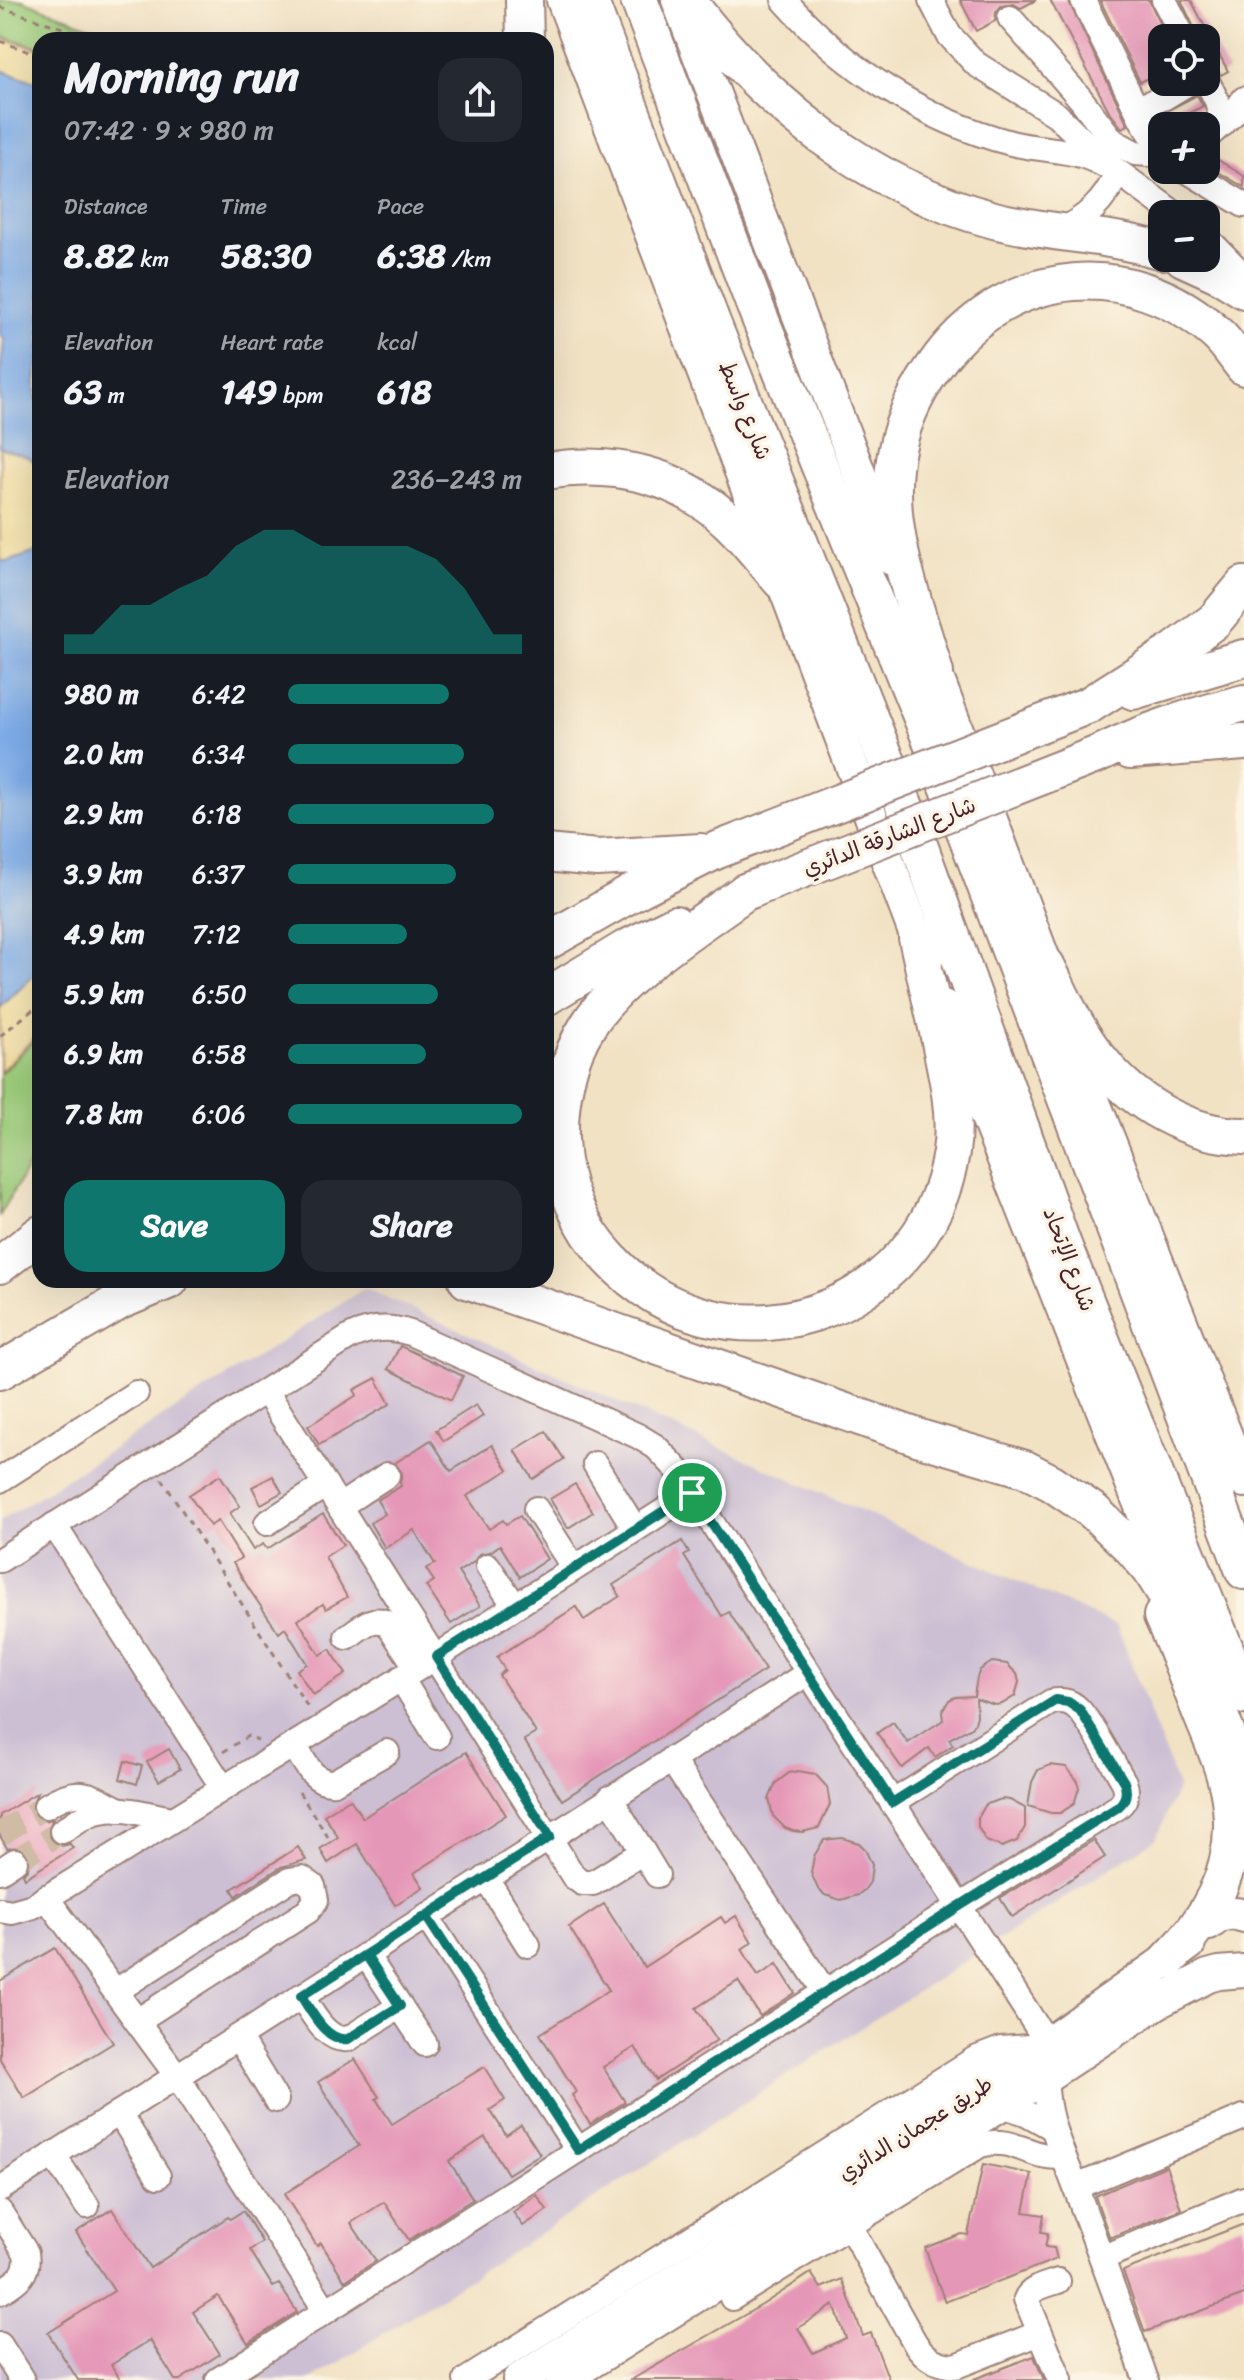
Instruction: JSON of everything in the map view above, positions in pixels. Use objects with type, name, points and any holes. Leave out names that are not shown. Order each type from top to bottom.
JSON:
[{"type":"highway","points":[[524,0],[525,32]]},
{"type":"highway","name":"شارع واسط","points":[[589,0],[711,320],[909,817]]},
{"type":"highway","points":[[639,0],[753,301],[957,812],[1244,1571]]},
{"type":"highway","points":[[687,0],[717,39],[762,88],[817,134],[916,192],[951,207],[1007,223],[1148,248]]},
{"type":"highway","points":[[1214,272],[1244,290]]},
{"type":"highway","points":[[935,673],[900,549],[892,489],[897,449],[908,412],[926,378],[957,337],[998,304],[1040,286],[1088,281],[1130,286],[1181,306],[1219,335],[1244,367]]},
{"type":"highway","points":[[554,470],[575,466],[620,469],[650,475],[680,486],[730,523],[782,582]]},
{"type":"highway","points":[[1089,705],[1174,651],[1214,621],[1244,585]]},
{"type":"highway","points":[[554,937],[715,851],[1089,705],[1244,658]]},
{"type":"highway","name":"شارع الشارقة الدائري","points":[[554,992],[625,949],[745,892],[1101,753],[1131,738],[1244,703]]},
{"type":"highway","points":[[1101,753],[1244,742]]},
{"type":"highway","name":"شارع الإتحاد","points":[[909,817],[1063,1245],[1244,1696]]},
{"type":"highway","points":[[554,854],[597,858],[715,851]]},
{"type":"highway","points":[[745,892],[658,956],[617,991],[598,1013],[588,1025],[569,1067],[559,1113],[561,1160],[573,1205],[595,1243],[627,1278],[663,1301],[703,1317],[745,1323],[782,1322],[825,1311],[857,1296],[885,1275],[910,1250],[929,1220],[942,1188],[951,1152],[953,1118],[948,1077],[917,938]]},
{"type":"highway","points":[[1046,965],[1077,1027],[1101,1062],[1137,1096],[1167,1116],[1202,1131],[1244,1136]]},
{"type":"highway","points":[[0,1265],[32,1240]]},
{"type":"highway","points":[[0,1290],[32,1270]]},
{"type":"highway","points":[[0,1352],[96,1288]]},
{"type":"highway","points":[[0,1371],[120,1301],[151,1288]]},
{"type":"highway","points":[[490,1288],[923,1439],[1025,1469],[1093,1511],[1122,1538],[1151,1570],[1193,1638]]},
{"type":"highway","points":[[923,1439],[1035,1490],[1074,1515],[1112,1546],[1156,1605],[1220,1760],[1232,1807],[1227,1864],[1218,1891],[1205,1917],[1168,1960]]},
{"type":"main road","points":[[563,0],[917,938],[1244,1774]]},
{"type":"main road","points":[[678,0],[1046,965],[1074,1052],[1244,1481]]},
{"type":"main road","name":"طريق عجمان الدائري","points":[[519,2380],[1046,2055],[1190,1943],[1209,1924],[1237,1870],[1244,1820]]},
{"type":"main road","points":[[1209,1924],[1224,1914],[1244,1916]]},
{"type":"main road","name":"طريق عجمان الدائري","points":[[562,2380],[999,2104],[1046,2055],[1208,1976],[1243,1971]]},
{"type":"main road","points":[[598,2380],[612,2348]]},
{"type":"street","points":[[784,0],[850,63],[906,100],[994,138],[1088,157],[1117,173]]},
{"type":"street","points":[[931,0],[949,35],[976,64],[1057,115],[1117,173],[1155,200]]},
{"type":"street","points":[[1083,0],[1148,130]]},
{"type":"street","points":[[1164,0],[1177,24]]},
{"type":"street","points":[[1010,18],[1113,141],[1135,153],[1148,153]]},
{"type":"street","points":[[1137,108],[1167,96]]},
{"type":"street","points":[[1220,125],[1244,99]]},
{"type":"street","points":[[1057,232],[1073,225],[1100,203],[1117,173]]},
{"type":"street","points":[[1209,184],[1244,205]]},
{"type":"street","points":[[1220,251],[1244,276]]},
{"type":"street","points":[[0,1560],[359,1333],[379,1328],[400,1330],[647,1441],[671,1461],[692,1493],[958,1907],[1046,2055],[1046,2100],[1051,2127],[1146,2380]]},
{"type":"street","points":[[266,1391],[340,1506],[418,1668],[437,1737]]},
{"type":"street","points":[[0,1480],[136,1393]]},
{"type":"street","points":[[595,1464],[635,1529]]},
{"type":"street","points":[[340,1506],[387,1475]]},
{"type":"street","points":[[267,1523],[326,1485]]},
{"type":"street","points":[[4,1918],[46,1897],[294,1745],[692,1493]]},
{"type":"street","points":[[536,1509],[574,1568]]},
{"type":"street","points":[[54,1525],[223,1788]]},
{"type":"street","points":[[488,1566],[515,1606]]},
{"type":"street","points":[[347,1637],[373,1620],[388,1624],[418,1668],[550,1837],[574,1877],[582,1883],[593,1883],[643,1852]]},
{"type":"street","points":[[0,2189],[808,1673]]},
{"type":"street","points":[[218,2380],[1123,1803],[1126,1793],[1124,1782],[1080,1710],[1068,1702],[1051,1702],[892,1803]]},
{"type":"street","points":[[294,1745],[314,1776],[329,1783],[387,1752]]},
{"type":"street","points":[[671,1759],[825,1992]]},
{"type":"street","points":[[46,1806],[66,1795],[81,1793],[96,1797],[119,1810]]},
{"type":"street","points":[[610,1798],[657,1875]]},
{"type":"street","points":[[62,1831],[94,1812],[119,1810],[173,1819]]},
{"type":"street","points":[[116,1991],[289,1880],[302,1878],[313,1886],[316,1900],[308,1911],[137,2021]]},
{"type":"street","points":[[486,1878],[528,1945]]},
{"type":"street","points":[[46,1897],[177,2076],[326,2311]]},
{"type":"street","points":[[426,1916],[578,2150]]},
{"type":"street","points":[[366,1955],[425,2044]]},
{"type":"street","points":[[301,1996],[330,2035],[339,2040],[348,2039],[400,2006]]},
{"type":"street","points":[[238,2037],[276,2100]]},
{"type":"street","points":[[466,2380],[975,2059],[1001,2049],[1046,2055]]},
{"type":"street","points":[[999,2104],[1026,2113],[1051,2127]]},
{"type":"street","points":[[119,2113],[158,2176]]},
{"type":"street","points":[[1076,2187],[1244,2117]]},
{"type":"street","points":[[732,2298],[980,2145],[999,2141],[1040,2155],[1063,2156]]},
{"type":"street","points":[[53,2155],[87,2206]]},
{"type":"street","points":[[1102,2258],[1244,2199]]},
{"type":"street","points":[[0,2212],[26,2253],[27,2266],[20,2279],[0,2292]]},
{"type":"street","points":[[849,2225],[915,2343],[931,2361],[956,2366],[1040,2333]]},
{"type":"street","points":[[1058,2281],[1028,2294],[1028,2304],[1060,2380]]},
{"type":"street","points":[[0,2345],[22,2380]]},
{"type":"path","points":[[0,7],[74,32]]},
{"type":"path","points":[[0,41],[32,53]]},
{"type":"path","points":[[0,1036],[32,1010]]},
{"type":"path","points":[[152,1463],[313,1715]]},
{"type":"shaded area","points":[[365,1288],[1117,1626],[1178,1787],[1156,1839],[311,2380],[0,2380],[0,1521]]},
{"type":"green space","points":[[0,0],[22,0],[105,32],[32,32],[32,45],[0,38]]},
{"type":"green space","points":[[32,1042],[32,1159],[0,1215],[0,1074]]},
{"type":"sand","points":[[0,40],[32,47],[32,80],[0,70]]},
{"type":"sand","points":[[0,448],[32,460],[32,554],[7,562],[0,560]]},
{"type":"sand","points":[[32,977],[32,1040],[0,1072],[0,1008]]},
{"type":"water","points":[[0,70],[32,80],[32,460],[0,448],[0,374],[4,339],[0,335]]},
{"type":"water","points":[[32,554],[32,977],[0,1008],[0,560],[7,562]]},
{"type":"building","points":[[960,0],[1036,0],[1021,8],[1014,4],[1001,6],[996,12],[995,21],[976,31]]},
{"type":"building","points":[[1050,0],[1068,0],[1128,125],[1122,128],[1109,111]]},
{"type":"building","points":[[1100,0],[1149,0],[1160,24],[1148,24],[1148,78],[1140,82]]},
{"type":"building","points":[[1181,0],[1191,0],[1204,24],[1192,24]]},
{"type":"building","points":[[1220,56],[1228,71],[1220,74]]},
{"type":"building","points":[[1195,96],[1203,106],[1191,112],[1165,112]]},
{"type":"building","points":[[1220,161],[1244,176],[1244,187],[1220,173]]},
{"type":"building","points":[[400,1346],[463,1376],[451,1400],[388,1369]]},
{"type":"building","points":[[376,1378],[390,1404],[319,1445],[308,1426],[357,1395],[354,1390]]},
{"type":"building","points":[[476,1405],[483,1416],[444,1441],[436,1430]]},
{"type":"building","points":[[546,1431],[564,1459],[533,1479],[515,1450]]},
{"type":"building","points":[[431,1440],[451,1471],[492,1445],[508,1470],[467,1496],[489,1529],[503,1520],[506,1524],[520,1516],[547,1559],[520,1577],[500,1545],[490,1552],[479,1554],[474,1562],[458,1572],[480,1606],[451,1624],[426,1586],[434,1581],[426,1569],[435,1564],[414,1530],[385,1548],[370,1523],[385,1514],[377,1500],[401,1486],[402,1473],[395,1463]]},
{"type":"building","points":[[220,1475],[240,1506],[230,1513],[253,1550],[263,1544],[267,1549],[323,1514],[343,1545],[325,1557],[347,1597],[326,1609],[323,1604],[298,1620],[320,1655],[330,1649],[346,1674],[313,1695],[297,1670],[307,1664],[285,1628],[279,1633],[249,1589],[233,1563],[241,1558],[218,1521],[210,1526],[189,1495]]},
{"type":"building","points":[[273,1476],[282,1492],[261,1504],[252,1487]]},
{"type":"building","points":[[575,1484],[593,1512],[568,1528],[550,1499]]},
{"type":"building","points":[[682,1541],[689,1553],[684,1556],[722,1616],[729,1612],[765,1670],[562,1800],[524,1740],[536,1733],[499,1675],[505,1670],[497,1657],[576,1607],[584,1620],[620,1596],[613,1585]]},
{"type":"building","points":[[992,1662],[1007,1664],[1017,1674],[1019,1682],[1015,1696],[995,1705],[976,1699],[975,1723],[949,1739],[953,1745],[935,1757],[929,1748],[902,1768],[877,1733],[893,1722],[908,1743],[943,1720],[942,1712],[949,1700],[974,1696],[980,1670]]},
{"type":"building","points":[[169,1749],[180,1769],[159,1781],[147,1762]]},
{"type":"building","points":[[466,1752],[506,1815],[414,1873],[423,1887],[395,1905],[357,1844],[328,1863],[320,1849],[338,1837],[324,1815],[350,1799],[363,1818]]},
{"type":"building","points":[[125,1761],[142,1766],[137,1784],[120,1779]]},
{"type":"building","points":[[1050,1765],[1066,1767],[1077,1780],[1079,1788],[1074,1804],[1060,1813],[1028,1806],[1032,1782],[1038,1770]]},
{"type":"building","points":[[789,1773],[815,1774],[827,1787],[830,1804],[819,1828],[802,1832],[785,1828],[773,1816],[769,1799],[776,1783]]},
{"type":"building","points":[[38,1792],[31,1805],[33,1814],[45,1821],[53,1819],[47,1831],[50,1840],[62,1846],[70,1844],[73,1848],[25,1878],[23,1874],[30,1861],[28,1853],[21,1847],[7,1848],[0,1836],[0,1815]]},
{"type":"building","points":[[1002,1799],[1025,1808],[1025,1827],[1017,1841],[1002,1847],[986,1841],[978,1827],[978,1818],[986,1804]]},
{"type":"building","points":[[842,1838],[859,1843],[872,1865],[870,1882],[865,1889],[858,1895],[841,1900],[818,1889],[811,1873],[814,1856],[824,1840]]},
{"type":"building","points":[[1094,1840],[1105,1857],[1012,1917],[1000,1898]]},
{"type":"building","points":[[298,1847],[306,1860],[281,1867],[236,1896],[232,1889]]},
{"type":"building","points":[[604,1904],[644,1967],[721,1917],[725,1923],[736,1916],[752,1942],[742,1949],[758,1976],[777,1964],[795,1993],[760,2016],[738,1981],[696,2008],[717,2040],[656,2080],[635,2047],[603,2067],[625,2102],[590,2124],[572,2095],[576,2092],[540,2034],[609,1990],[569,1927]]},
{"type":"building","points":[[55,1948],[113,2043],[24,2098],[0,2059],[0,1981]]},
{"type":"building","points":[[355,2059],[392,2124],[484,2067],[505,2100],[490,2110],[506,2135],[521,2125],[540,2154],[508,2174],[485,2137],[449,2161],[473,2199],[409,2240],[384,2202],[351,2223],[376,2261],[345,2281],[321,2243],[317,2246],[284,2194],[359,2146],[318,2082]]},
{"type":"building","points":[[983,2164],[1032,2174],[1024,2212],[1044,2215],[1041,2232],[1048,2233],[1045,2247],[1054,2248],[1057,2259],[945,2302],[925,2248],[961,2234],[968,2235]]},
{"type":"building","points":[[1166,2166],[1181,2209],[1110,2238],[1095,2196]]},
{"type":"building","points":[[537,2195],[547,2210],[523,2226],[513,2212]]},
{"type":"building","points":[[112,2209],[150,2268],[228,2217],[230,2219],[243,2211],[262,2242],[250,2250],[273,2287],[279,2284],[297,2312],[248,2343],[218,2296],[193,2312],[220,2354],[180,2380],[175,2380],[150,2340],[111,2365],[121,2380],[78,2380],[48,2333],[114,2291],[76,2232]]},
{"type":"building","points":[[1244,2224],[1244,2295],[1145,2332],[1123,2271]]},
{"type":"building","points":[[811,2273],[821,2288],[842,2279],[863,2336],[871,2333],[889,2380],[631,2380],[762,2305]],"holes":[[[834,2305],[846,2338],[813,2353],[798,2328]]]},
{"type":"building","points":[[1034,2356],[1044,2380],[974,2380],[974,2379]]},
{"type":"tunnel","points":[[0,1834],[46,1806]]},
{"type":"tunnel","points":[[15,1861],[62,1831]]},
{"type":"route","points":[[692,1493],[436,1657],[550,1837],[486,1878],[366,1955],[301,1996],[330,2035],[339,2040],[348,2039],[400,2006],[366,1955],[426,1916],[578,2150],[1118,1807],[1126,1793],[1124,1782],[1080,1710],[1074,1704],[1056,1700],[892,1803],[692,1493]]}]
